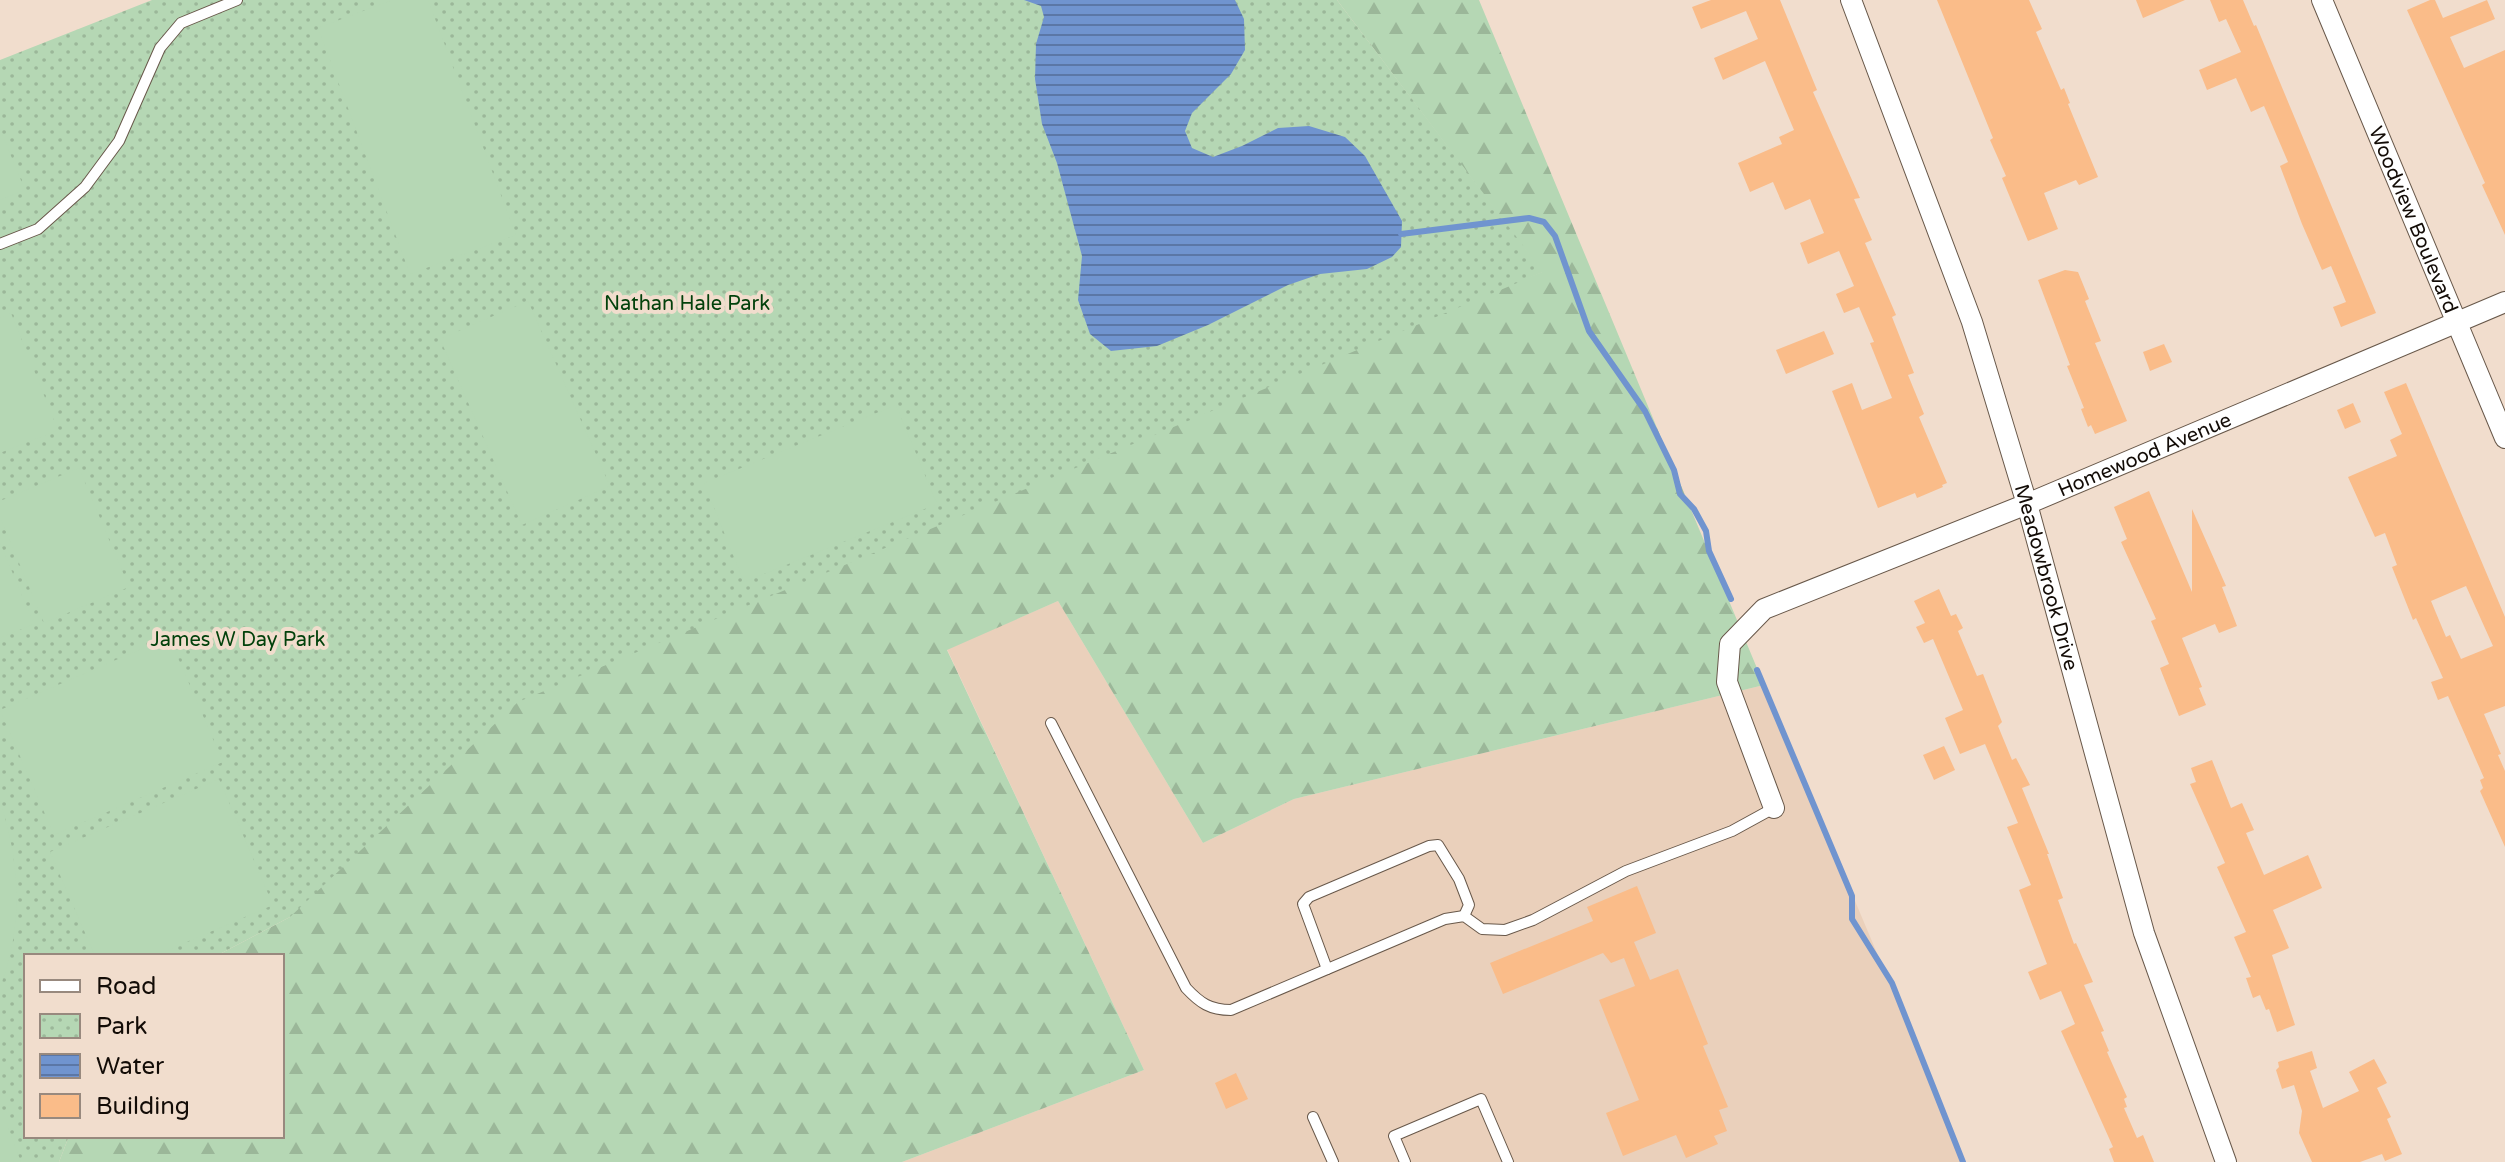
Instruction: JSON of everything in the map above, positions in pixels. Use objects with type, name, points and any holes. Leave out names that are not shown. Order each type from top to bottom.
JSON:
[{"type":"street","name":"Meadowbrook Drive","points":[[1851,0],[1972,322],[2027,504],[2144,933],[2226,1162]]},
{"type":"street","name":"Woodview Boulevard","points":[[2322,0],[2505,438]]},
{"type":"street","name":"Homewood Avenue","points":[[1774,808],[1727,682],[1730,644],[1764,609],[2027,504],[2505,302]]},
{"type":"lane","points":[[0,244],[38,229],[85,187],[119,141],[160,48],[181,23],[237,0]]},
{"type":"lane","points":[[1051,723],[1186,988],[1200,1003],[1216,1010],[1231,1010],[1445,919],[1464,916],[1482,929],[1505,930],[1533,920],[1626,871],[1732,831],[1774,808]]},
{"type":"lane","points":[[1327,969],[1303,904],[1309,897],[1429,846],[1438,845],[1459,879],[1469,905],[1464,916]]},
{"type":"lane","points":[[1405,1162],[1394,1136],[1481,1099],[1508,1162]]},
{"type":"lane","points":[[1313,1117],[1333,1162]]},
{"type":"shaded area","points":[[1058,601],[1203,843],[1294,799],[1764,685],[1965,1162],[902,1162],[1144,1070],[947,649]]},
{"type":"green space","name":"Nathan Hale Park","points":[[152,0],[1337,0],[1543,272],[518,702],[290,917],[220,954],[24,954],[24,1138],[68,1138],[59,1162],[0,1162],[0,60]]},
{"type":"green space","points":[[392,0],[428,0],[516,235],[410,274],[318,28]]},
{"type":"green space","points":[[1337,0],[1479,0],[1764,685],[1294,799],[1203,843],[1058,601],[947,650],[1144,1070],[902,1162],[59,1162],[68,1138],[284,1138],[284,954],[220,954],[290,917],[258,783],[1542,272]]},
{"type":"green space","points":[[0,129],[25,190],[0,200]]},
{"type":"green space","points":[[528,301],[610,486],[522,525],[440,339]]},
{"type":"green space","points":[[11,313],[58,430],[0,453],[0,318]]},
{"type":"green space","points":[[896,405],[937,504],[744,582],[704,483]]},
{"type":"green space","points":[[79,468],[129,587],[44,623],[0,517],[0,501]]},
{"type":"green space","points":[[0,543],[34,624],[0,638]]},
{"type":"green space","points":[[169,637],[223,762],[54,835],[0,710]]},
{"type":"green space","points":[[219,779],[273,905],[159,954],[94,954],[50,852]]},
{"type":"green space","points":[[0,801],[12,847],[16,918],[8,964],[0,987]]},
{"type":"green space","points":[[0,1119],[6,1122],[21,1162],[0,1162]]},
{"type":"water","points":[[1024,0],[1235,0],[1244,19],[1245,50],[1231,74],[1192,113],[1185,131],[1192,148],[1213,157],[1278,128],[1309,126],[1345,137],[1365,156],[1402,221],[1401,247],[1392,257],[1367,269],[1320,274],[1288,285],[1208,325],[1157,346],[1111,351],[1090,334],[1078,300],[1082,256],[1057,163],[1042,124],[1035,79],[1036,44],[1044,17],[1041,6]]},
{"type":"building","points":[[1711,0],[1780,0],[1817,90],[1813,92],[1860,198],[1854,199],[1872,240],[1865,243],[1896,315],[1892,317],[1914,373],[1908,375],[1924,414],[1919,417],[1947,483],[1943,487],[1917,498],[1915,493],[1878,508],[1832,391],[1852,383],[1862,410],[1892,398],[1870,343],[1874,342],[1859,307],[1844,313],[1836,294],[1854,286],[1839,251],[1808,264],[1800,243],[1824,233],[1810,199],[1785,210],[1773,182],[1750,192],[1738,163],[1782,144],[1779,137],[1794,130],[1765,61],[1723,80],[1714,58],[1758,39],[1746,11],[1701,29],[1692,7]]},
{"type":"building","points":[[1937,0],[2029,0],[2042,29],[2036,32],[2061,90],[2064,88],[2098,177],[2079,185],[2076,180],[2044,193],[2058,229],[2028,241],[2002,178],[2006,176],[1990,140],[1993,138]]},
{"type":"building","points":[[2136,0],[2185,0],[2143,18]]},
{"type":"building","points":[[2210,0],[2243,0],[2376,313],[2341,327],[2333,307],[2346,302],[2331,266],[2322,270],[2302,224],[2280,166],[2288,162],[2264,106],[2251,112],[2236,78],[2207,90],[2199,70],[2241,52],[2226,19],[2219,22]]},
{"type":"building","points":[[2435,0],[2443,18],[2487,0],[2495,19],[2450,37],[2464,68],[2505,50],[2505,235],[2482,185],[2485,183],[2407,10]]},
{"type":"building","points":[[2065,270],[2078,272],[2089,299],[2085,301],[2101,341],[2095,343],[2127,421],[2095,434],[2091,425],[2088,427],[2081,409],[2084,408],[2067,366],[2070,365],[2038,280]]},
{"type":"building","points":[[1824,331],[1834,354],[1786,374],[1776,350]]},
{"type":"building","points":[[2164,344],[2172,362],[2150,371],[2143,352]]},
{"type":"building","points":[[2406,383],[2505,617],[2505,706],[2484,714],[2505,771],[2505,847],[2480,791],[2483,788],[2480,780],[2484,778],[2448,696],[2438,700],[2431,682],[2443,678],[2416,618],[2413,620],[2392,567],[2397,565],[2385,533],[2375,537],[2348,477],[2397,456],[2390,440],[2402,434],[2384,392]],"holes":[[[2466,586],[2493,646],[2461,659],[2450,635],[2446,637],[2431,601]]]},
{"type":"building","points":[[2353,403],[2361,422],[2345,429],[2337,410]]},
{"type":"building","points":[[2149,491],[2192,592],[2192,509],[2226,586],[2222,587],[2237,626],[2219,633],[2215,624],[2182,638],[2206,705],[2179,716],[2160,668],[2169,664],[2151,621],[2156,619],[2121,542],[2127,539],[2114,507]]},
{"type":"building","points":[[1939,589],[1951,616],[1956,614],[1963,628],[1958,631],[1977,676],[1983,674],[2002,722],[1998,726],[2012,760],[2016,758],[2030,785],[2022,788],[2049,854],[2063,898],[2058,900],[2074,944],[2093,982],[2084,985],[2104,1031],[2101,1032],[2107,1052],[2127,1097],[2124,1099],[2127,1107],[2124,1108],[2137,1138],[2143,1135],[2154,1162],[2114,1162],[2109,1149],[2113,1147],[2061,1031],[2075,1024],[2061,991],[2040,1000],[2028,972],[2047,964],[2019,890],[2031,885],[2007,827],[2018,823],[1985,744],[1960,754],[1945,718],[1963,710],[1933,639],[1924,643],[1916,627],[1925,623],[1914,601]]},
{"type":"building","points":[[1944,746],[1955,770],[1934,780],[1923,755]]},
{"type":"building","points":[[2212,760],[2231,808],[2242,803],[2254,830],[2246,833],[2264,875],[2308,855],[2322,888],[2273,910],[2289,948],[2272,955],[2295,1025],[2277,1032],[2260,995],[2253,998],[2246,978],[2251,977],[2234,937],[2246,932],[2217,867],[2225,863],[2190,784],[2196,782],[2191,768]]},
{"type":"building","points":[[1637,886],[1656,933],[1634,942],[1650,980],[1678,969],[1708,1044],[1703,1046],[1728,1107],[1719,1110],[1727,1131],[1714,1136],[1718,1144],[1686,1158],[1676,1135],[1623,1156],[1606,1113],[1639,1100],[1599,1000],[1635,986],[1624,958],[1611,963],[1603,953],[1503,994],[1490,963],[1593,921],[1587,907]]},
{"type":"building","points":[[2312,1051],[2317,1068],[2310,1071],[2323,1108],[2359,1091],[2349,1072],[2374,1059],[2387,1083],[2377,1088],[2391,1117],[2387,1119],[2402,1154],[2385,1161],[2382,1154],[2360,1162],[2312,1162],[2299,1133],[2302,1111],[2294,1085],[2282,1089],[2276,1070],[2278,1062]]},
{"type":"building","points":[[1236,1073],[1248,1099],[1226,1109],[1215,1083]]},
{"type":"waterway","points":[[1401,234],[1529,218],[1544,222],[1555,236],[1589,331],[1645,411],[1674,470],[1680,494],[1694,509],[1706,531],[1709,551],[1731,599]]},
{"type":"waterway","points":[[1757,670],[1852,896],[1852,919],[1892,983],[1963,1162]]},
{"type":"park label","name":"James W Day Park","points":[[238,639]]}]
